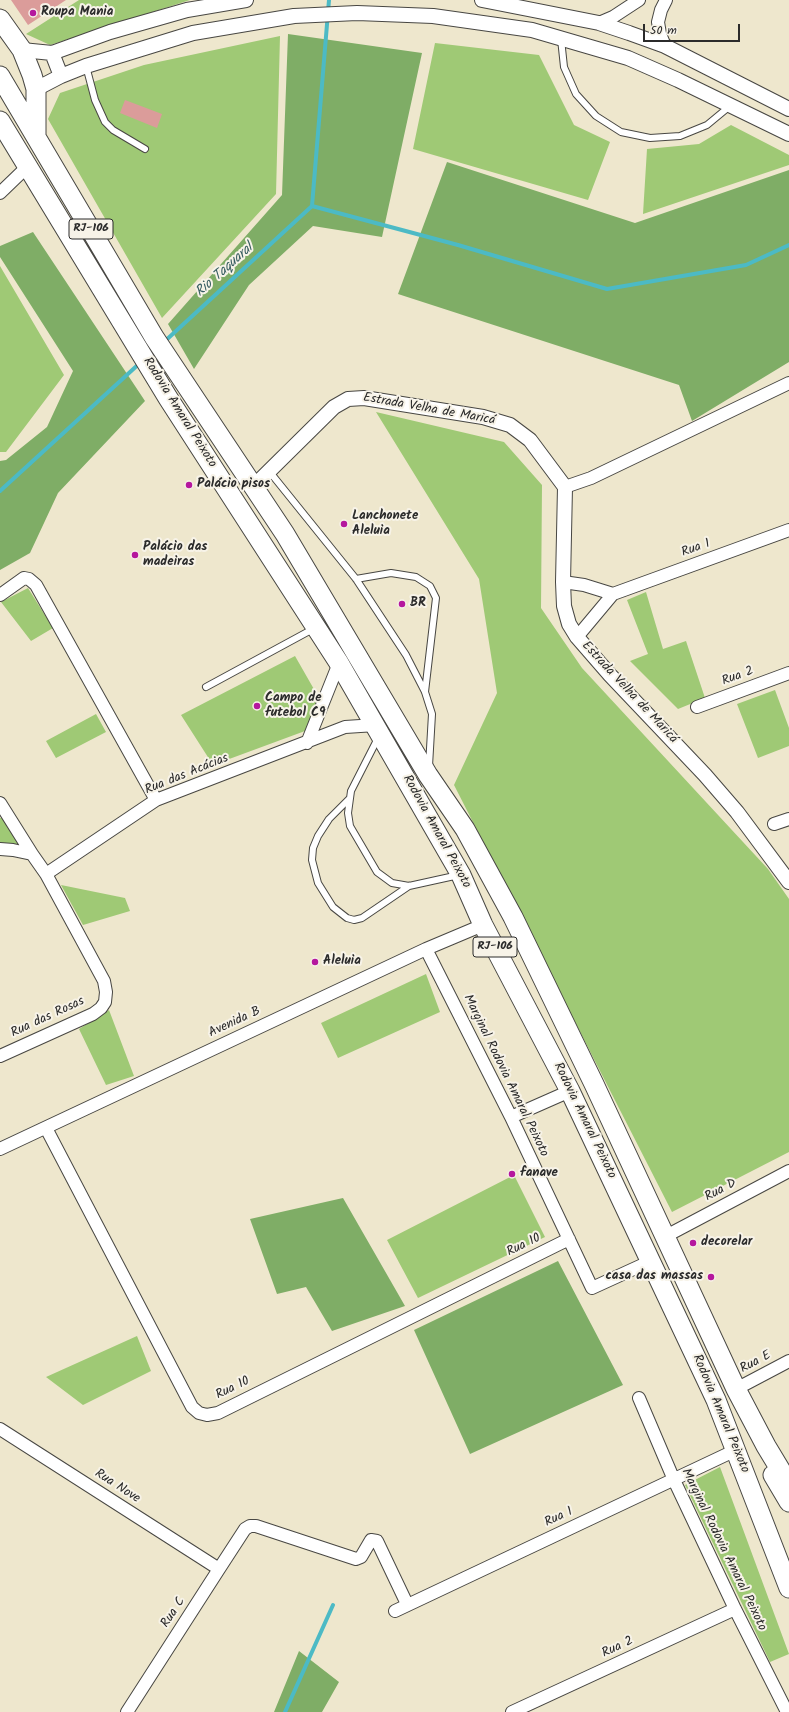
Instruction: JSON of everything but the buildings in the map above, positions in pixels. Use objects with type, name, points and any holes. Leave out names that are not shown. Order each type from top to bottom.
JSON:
[{"type":"highway","points":[[0,19],[22,50],[27,60],[36,89],[36,137]]},
{"type":"highway","name":"Rodovia Amaral Peixoto","points":[[0,76],[154,337],[285,534],[428,775],[465,829],[512,917],[666,1236],[736,1389],[766,1446],[789,1484]]},
{"type":"highway","name":"Rodovia Amaral Peixoto","points":[[0,121],[168,398],[339,663],[461,875],[484,925],[570,1091],[716,1400],[789,1588]]},
{"type":"highway","points":[[766,1446],[774,1475],[789,1502]]},
{"type":"highway","points":[[766,1527],[783,1551],[789,1567]]},
{"type":"street","points":[[22,50],[52,53],[110,32],[186,10],[246,0]]},
{"type":"street","points":[[482,0],[599,24],[666,46],[789,108]]},
{"type":"street","points":[[599,24],[613,17],[639,0]]},
{"type":"street","points":[[666,0],[661,10],[658,22],[660,34],[666,46]]},
{"type":"street","points":[[532,30],[536,10]]},
{"type":"street","points":[[36,89],[61,76],[86,66],[194,33],[294,16],[357,13],[433,16],[532,30],[628,58],[678,80],[789,134]]},
{"type":"street","points":[[52,53],[61,76]]},
{"type":"street","points":[[730,106],[745,85]]},
{"type":"street","points":[[0,193],[28,166]]},
{"type":"street","points":[[565,487],[591,478],[789,383]]},
{"type":"street","name":"Estrada Velha de Maricá","points":[[253,487],[334,407],[348,399],[364,398],[483,417],[510,425],[530,440],[565,487],[563,582],[564,606],[569,624],[577,637],[610,675],[710,780],[737,812],[789,882]]},
{"type":"street","name":"Rua 1","points":[[613,594],[789,530]]},
{"type":"street","points":[[0,595],[24,578],[29,579],[36,585],[156,800]]},
{"type":"street","points":[[563,582],[584,585],[613,594],[577,637]]},
{"type":"street","points":[[307,744],[339,663]]},
{"type":"street","name":"Rua 2","points":[[697,707],[789,673]]},
{"type":"street","name":"Rua das Acácias","points":[[46,874],[156,800],[307,744],[345,727],[378,729]]},
{"type":"street","points":[[0,805],[46,874]]},
{"type":"street","points":[[774,824],[789,819]]},
{"type":"street","points":[[0,849],[32,854]]},
{"type":"street","name":"Rua das Rosas","points":[[0,1056],[93,1014],[101,1008],[105,1002],[104,981],[46,874]]},
{"type":"street","name":"Avenida B","points":[[0,1149],[426,949],[484,925]]},
{"type":"street","name":"Marginal Rodovia Amaral Peixoto","points":[[426,949],[511,1118],[592,1288],[650,1261]]},
{"type":"street","points":[[511,1118],[570,1091]]},
{"type":"street","name":"Rua 10","points":[[46,1128],[192,1407],[207,1415],[218,1412],[569,1240]]},
{"type":"street","name":"Rua D","points":[[666,1236],[789,1170]]},
{"type":"street","name":"Rua E","points":[[736,1389],[789,1362]]},
{"type":"street","name":"Marginal Rodovia Amaral Peixoto","points":[[639,1398],[674,1480],[735,1609],[787,1712]]},
{"type":"street","name":"Rua Nove","points":[[0,1430],[218,1569]]},
{"type":"street","name":"Rua 1","points":[[395,1611],[407,1604],[736,1450]]},
{"type":"street","name":"Rua C","points":[[127,1712],[218,1569],[245,1529],[250,1526],[256,1526],[356,1558],[361,1557],[372,1540],[377,1541],[407,1604]]},
{"type":"street","name":"Rua 2","points":[[512,1712],[735,1609]]},
{"type":"lane","points":[[561,38],[564,67],[576,94],[596,116],[621,132],[650,138],[680,136],[707,125],[730,106]]},
{"type":"lane","points":[[86,66],[95,100],[105,122],[113,130],[145,149]]},
{"type":"lane","points":[[270,471],[356,579],[406,655],[425,692],[432,714],[428,775]]},
{"type":"lane","points":[[356,579],[391,573],[416,577],[430,586],[436,598],[425,692]]},
{"type":"lane","points":[[206,687],[316,627]]},
{"type":"lane","points":[[378,729],[351,791],[348,813],[350,826],[377,872],[392,883],[409,886],[461,875]]},
{"type":"lane","points":[[349,799],[328,819],[313,848],[312,860],[318,883],[333,907],[347,918],[354,920],[362,918],[409,886]]},
{"type":"green space","points":[[79,0],[190,0],[50,45],[26,34]]},
{"type":"green space","points":[[288,34],[422,53],[382,237],[313,226],[249,285],[194,369],[168,324],[282,195]]},
{"type":"green space","points":[[280,36],[276,194],[162,318],[48,119],[60,93],[144,65]]},
{"type":"green space","points":[[435,43],[539,55],[574,125],[610,142],[588,200],[413,149]]},
{"type":"green space","points":[[731,125],[789,155],[789,165],[643,214],[647,149],[699,144]]},
{"type":"green space","points":[[447,162],[635,223],[789,170],[789,362],[692,421],[679,385],[398,294]]},
{"type":"green space","points":[[33,232],[145,401],[58,493],[30,553],[0,570],[0,461],[6,460],[47,427],[73,371],[0,257],[0,246]]},
{"type":"green space","points":[[0,266],[64,375],[6,452],[0,452]]},
{"type":"green space","points":[[376,412],[504,442],[542,485],[541,608],[582,668],[768,869],[789,899],[789,1152],[672,1212],[454,785],[497,693],[479,579]]},
{"type":"green space","points":[[28,588],[53,628],[31,641],[1,602]]},
{"type":"green space","points":[[646,592],[663,649],[686,641],[705,698],[678,709],[630,661],[648,654],[627,600]]},
{"type":"green space","name":"Campo de futebol C9","points":[[295,656],[319,698],[305,731],[213,765],[181,715]]},
{"type":"green space","points":[[775,690],[789,728],[789,746],[758,758],[737,704]]},
{"type":"green space","points":[[96,714],[106,732],[56,758],[46,741]]},
{"type":"green space","points":[[0,818],[4,818],[20,845],[0,846]]},
{"type":"green space","points":[[61,885],[125,898],[130,911],[83,925]]},
{"type":"green space","points":[[426,974],[440,1012],[338,1058],[321,1023]]},
{"type":"green space","points":[[109,1010],[134,1076],[106,1085],[79,1029]]},
{"type":"green space","points":[[514,1175],[545,1237],[418,1298],[387,1240]]},
{"type":"green space","points":[[343,1198],[405,1306],[332,1331],[306,1287],[277,1294],[250,1219]]},
{"type":"green space","points":[[558,1261],[623,1385],[470,1454],[414,1330]]},
{"type":"green space","points":[[137,1336],[151,1371],[83,1405],[46,1377]]},
{"type":"green space","points":[[720,1467],[789,1654],[770,1662],[685,1485]]},
{"type":"green space","points":[[299,1651],[339,1682],[322,1712],[274,1712]]},
{"type":"waterway","name":"Rio Taquaral","points":[[164,342],[312,206],[329,0]]},
{"type":"waterway","points":[[312,206],[458,245],[607,289],[746,265],[789,245]]},
{"type":"waterway","name":"Rio Taquaral","points":[[0,491],[141,362]]},
{"type":"waterway","points":[[285,1712],[333,1605]]},
{"type":"place","name":"Roupa Mania","points":[[33,13]]},
{"type":"place","name":"Palácio pisos","points":[[189,485]]},
{"type":"place","name":"Lanchonete Aleluia","points":[[344,524]]},
{"type":"place","name":"Palácio das madeiras","points":[[135,555]]},
{"type":"place","name":"BR","points":[[402,604]]},
{"type":"place","name":"Campo de futebol C9","points":[[257,706]]},
{"type":"place","name":"Aleluia","points":[[315,962]]},
{"type":"place","name":"fanave","points":[[512,1174]]},
{"type":"place","name":"decorelar","points":[[693,1243]]},
{"type":"place","name":"casa das massas","points":[[711,1277]]}]
